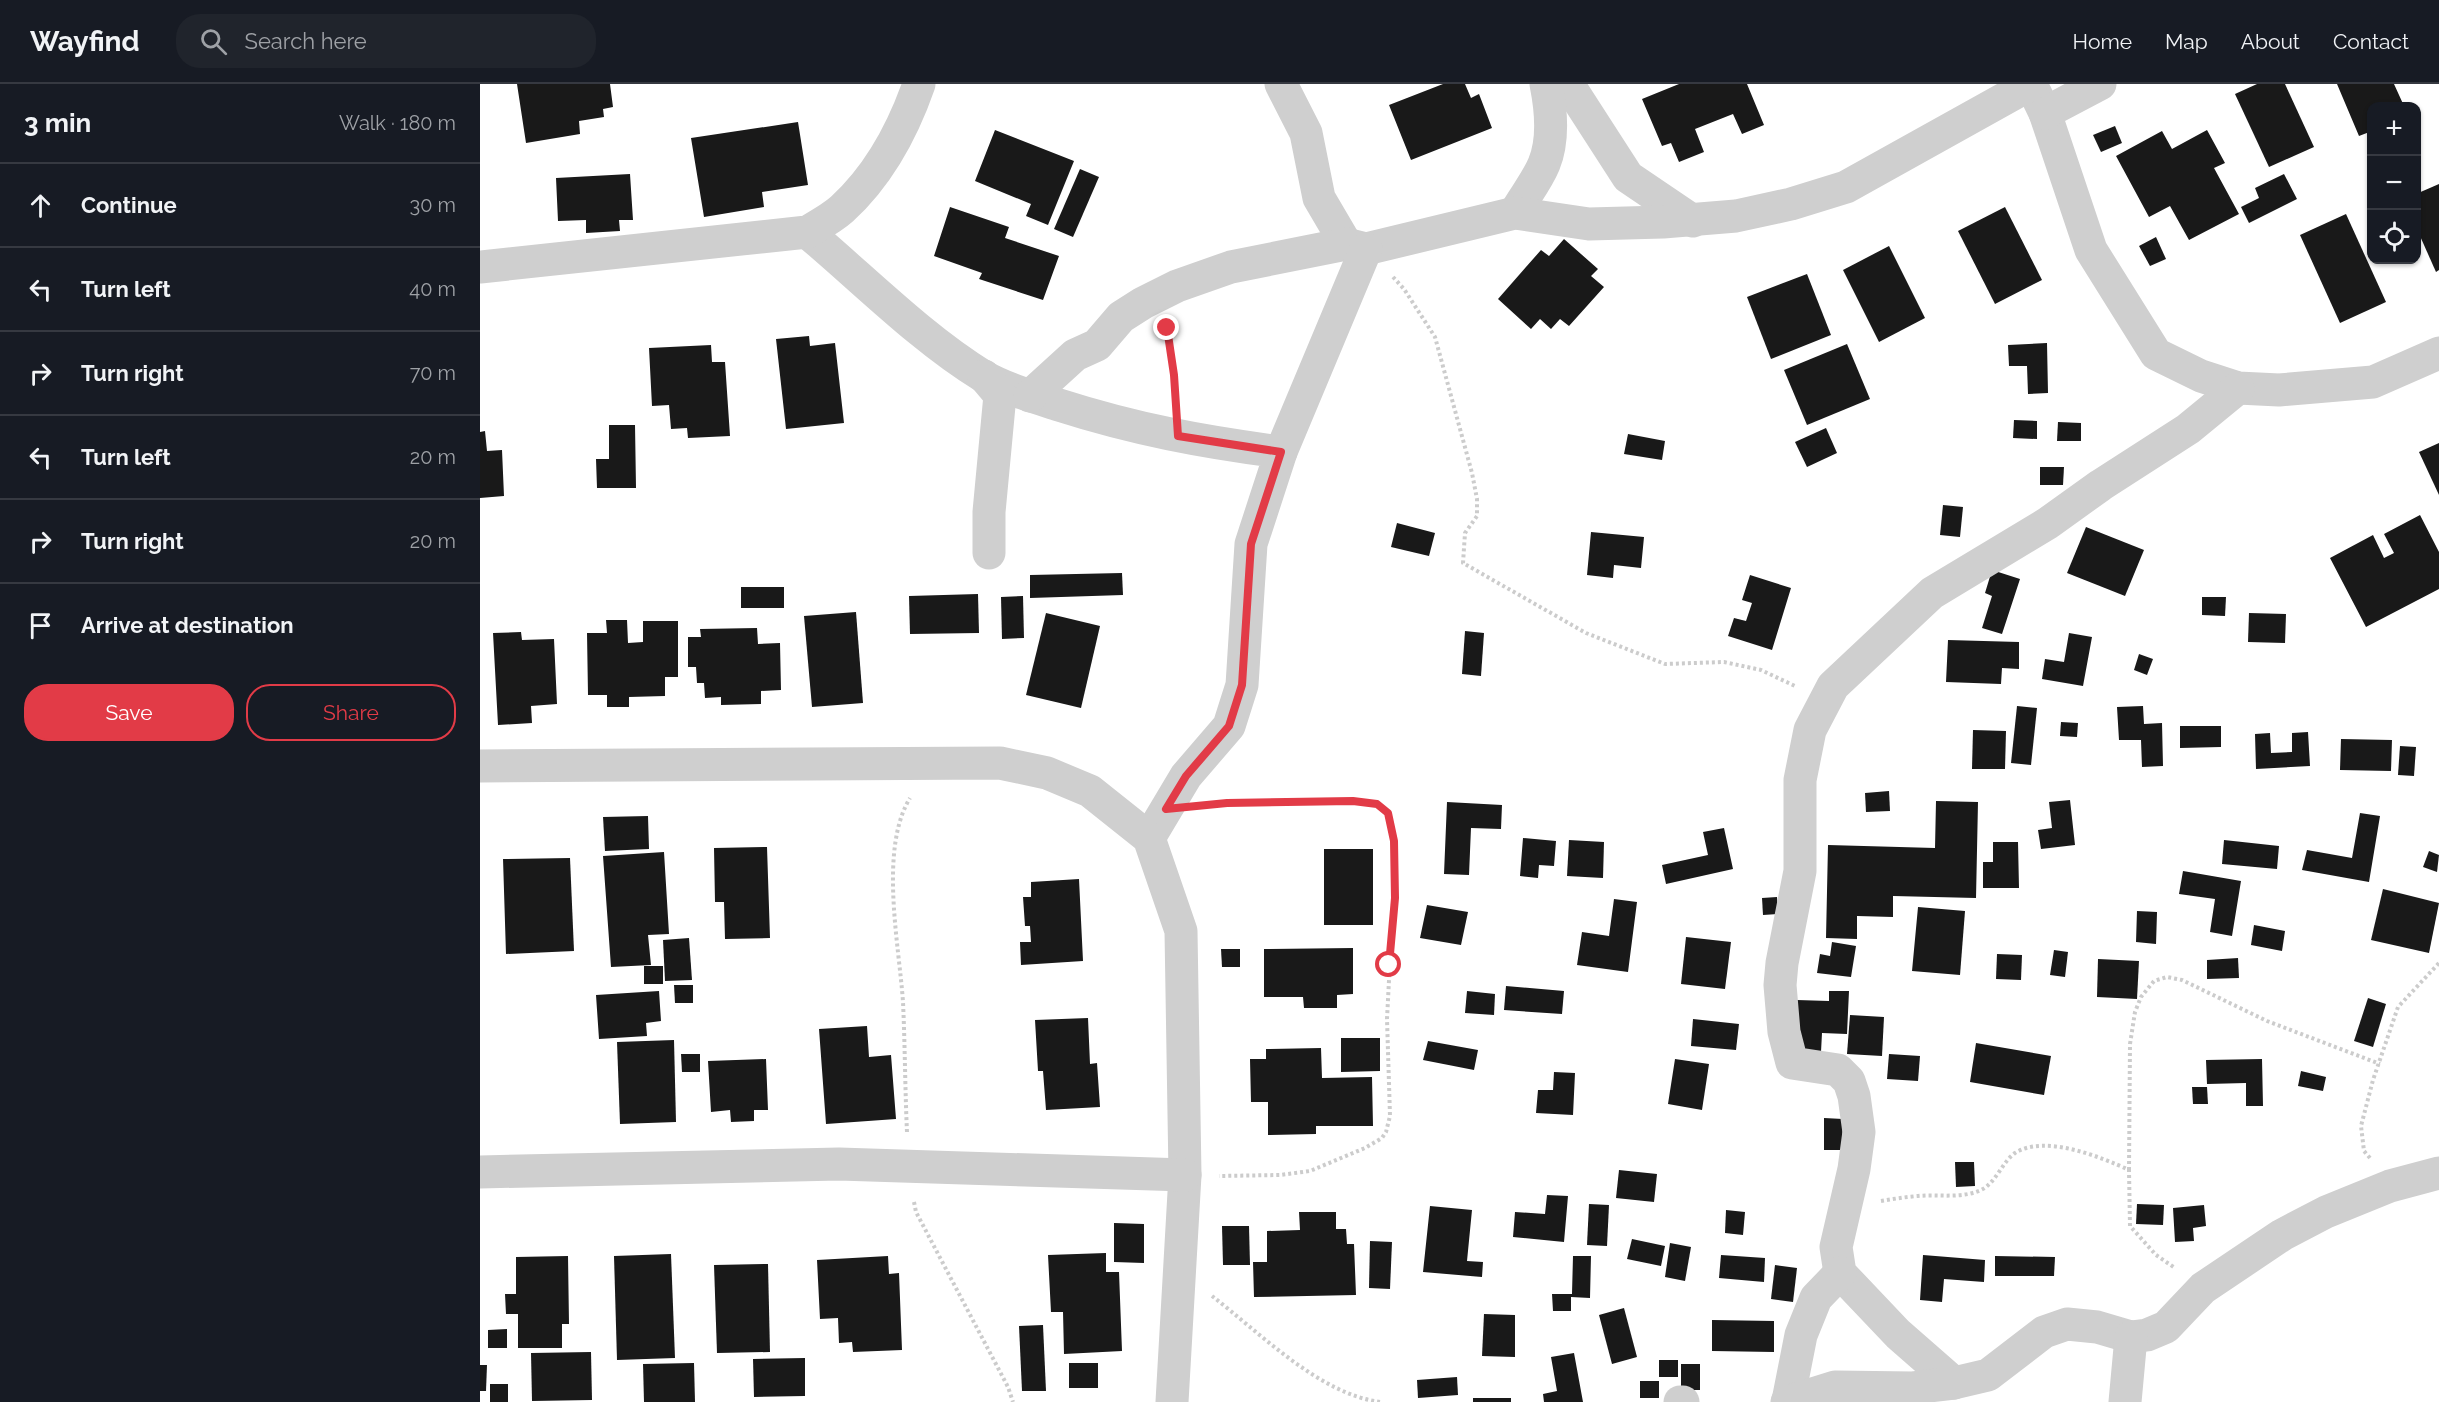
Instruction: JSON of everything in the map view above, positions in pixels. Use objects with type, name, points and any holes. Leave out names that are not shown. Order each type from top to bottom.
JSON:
[{"type":"street","points":[[481,262],[807,232],[842,210],[876,170],[906,120],[919,84]]},
{"type":"street","points":[[1281,84],[1306,132],[1319,198],[1356,247]]},
{"type":"street","points":[[1515,213],[1544,165],[1548,151],[1550,112],[1546,84]]},
{"type":"street","points":[[1568,84],[1628,177],[1694,221]]},
{"type":"street","points":[[1030,396],[1075,355],[1097,345],[1121,318],[1177,286],[1231,267],[1356,247],[1515,213],[1589,224],[1694,221],[1737,216],[1791,204],[1846,187],[2031,84],[2045,113],[2091,250],[2156,354],[2201,376],[2238,388],[2279,390],[2373,382],[2439,353]]},
{"type":"street","points":[[2045,113],[2100,84]]},
{"type":"street","points":[[807,232],[932,339],[984,376],[1030,396],[1126,426],[1281,452]]},
{"type":"street","points":[[1149,838],[1186,776],[1229,726],[1242,685],[1251,544],[1281,452],[1356,247]]},
{"type":"street","points":[[984,376],[1000,395],[989,512],[989,552]]},
{"type":"street","points":[[1954,1383],[1898,1334],[1840,1273],[1836,1247],[1854,1169],[1859,1132],[1854,1096],[1849,1081],[1838,1070],[1792,1063],[1784,1032],[1780,986],[1782,963],[1800,871],[1800,780],[1810,730],[1833,686],[1932,593],[2048,523],[2187,429],[2238,388]]},
{"type":"street","points":[[480,766],[1000,763],[1047,773],[1090,791],[1149,838],[1181,931],[1185,1175],[1172,1402]]},
{"type":"street","points":[[480,1172],[828,1164],[1185,1175]]},
{"type":"street","points":[[1840,1273],[1816,1298],[1801,1335],[1787,1401],[1835,1387],[1913,1388],[1954,1383],[1988,1375],[2044,1332],[2067,1324],[2097,1327],[2131,1337],[2147,1335],[2166,1327],[2203,1288],[2282,1235],[2326,1212],[2390,1186],[2439,1173]]},
{"type":"street","points":[[2125,1402],[2131,1337]]},
{"type":"path","points":[[1356,247],[1404,289],[1435,337],[1453,409],[1468,454],[1477,499],[1477,516],[1465,533],[1463,563],[1586,633],[1665,664],[1724,662],[1761,670],[1826,699]]},
{"type":"path","points":[[1161,294],[1174,375],[1178,436]]},
{"type":"path","points":[[930,762],[899,821],[893,879],[903,1004],[908,1165],[916,1212],[1008,1387],[1012,1402]]},
{"type":"path","points":[[1166,809],[1198,804],[1238,802],[1353,801],[1377,804],[1388,813],[1391,822],[1395,864],[1387,1019],[1390,1116],[1386,1132],[1376,1142],[1350,1156],[1303,1173],[1251,1176],[1185,1175]]},
{"type":"path","points":[[2390,1186],[2364,1151],[2361,1126],[2373,1080],[2398,1007],[2439,963]]},
{"type":"path","points":[[2203,1288],[2156,1255],[2130,1226],[2130,1044],[2141,997],[2151,983],[2158,978],[2167,977],[2182,980],[2276,1026],[2380,1064]]},
{"type":"path","points":[[1840,1225],[1871,1202],[1919,1196],[1955,1196],[1982,1190],[2015,1153],[2029,1149],[2051,1147],[2085,1152],[2129,1170]]},
{"type":"path","points":[[1180,1272],[1296,1363],[1356,1397],[1381,1402]]},
{"type":"building","points":[[517,84],[610,84],[613,107],[603,109],[604,117],[579,121],[580,134],[526,143]]},
{"type":"building","points":[[1443,84],[1465,84],[1471,98],[1479,94],[1492,128],[1411,160],[1389,105]]},
{"type":"building","points":[[1679,84],[1747,84],[1764,125],[1742,134],[1733,114],[1695,129],[1704,152],[1679,162],[1671,143],[1662,146],[1642,99]]},
{"type":"building","points":[[2257,84],[2285,84],[2314,147],[2269,167],[2235,94]]},
{"type":"building","points":[[2337,84],[2394,84],[2402,102],[2367,102],[2367,133],[2359,136]]},
{"type":"building","points":[[798,122],[808,185],[762,192],[764,207],[704,217],[691,138]]},
{"type":"building","points":[[2115,126],[2122,143],[2101,152],[2093,135]]},
{"type":"building","points":[[995,130],[1074,161],[1048,225],[1026,216],[1031,204],[975,181]]},
{"type":"building","points":[[2207,130],[2225,163],[2214,168],[2239,214],[2189,240],[2170,206],[2149,217],[2116,156],[2162,131],[2172,149]]},
{"type":"building","points":[[1080,169],[1099,177],[1073,237],[1054,229]]},
{"type":"building","points":[[630,174],[633,220],[619,220],[620,231],[586,233],[586,220],[558,221],[556,178]]},
{"type":"building","points":[[2284,174],[2297,199],[2249,223],[2241,207],[2259,198],[2255,188]]},
{"type":"building","points":[[2439,184],[2439,270],[2436,272],[2421,238],[2421,192]]},
{"type":"building","points":[[950,207],[1009,227],[1005,238],[1059,256],[1043,300],[979,279],[982,273],[934,256]]},
{"type":"building","points":[[2005,207],[2042,280],[1995,304],[1958,231]]},
{"type":"building","points":[[2346,214],[2386,302],[2340,323],[2300,235]]},
{"type":"building","points":[[2156,237],[2166,259],[2150,266],[2139,246]]},
{"type":"building","points":[[1564,239],[1598,269],[1591,276],[1604,287],[1569,326],[1560,319],[1551,329],[1540,319],[1531,329],[1498,299],[1541,250],[1549,256]]},
{"type":"building","points":[[1889,246],[1925,318],[1879,342],[1843,270]]},
{"type":"building","points":[[1807,274],[1831,335],[1771,359],[1747,297]]},
{"type":"building","points":[[809,336],[810,346],[835,343],[844,423],[786,429],[776,339]]},
{"type":"building","points":[[2047,343],[2048,393],[2028,394],[2027,366],[2009,366],[2008,345]]},
{"type":"building","points":[[1847,344],[1870,399],[1807,425],[1784,370]]},
{"type":"building","points":[[711,345],[712,362],[725,362],[730,436],[688,438],[687,428],[671,429],[669,405],[652,406],[649,348]]},
{"type":"building","points":[[2014,420],[2037,421],[2037,439],[2013,438]]},
{"type":"building","points":[[2058,422],[2081,423],[2081,441],[2057,441]]},
{"type":"building","points":[[609,425],[635,425],[636,488],[597,488],[596,459],[609,459]]},
{"type":"building","points":[[1826,428],[1837,453],[1807,467],[1795,442]]},
{"type":"building","points":[[485,431],[487,451],[502,450],[504,496],[480,498],[480,432]]},
{"type":"building","points":[[1628,434],[1665,441],[1662,460],[1624,454]]},
{"type":"building","points":[[2439,443],[2439,495],[2419,452]]},
{"type":"building","points":[[2040,467],[2064,467],[2063,485],[2040,485]]},
{"type":"building","points":[[1943,505],[1963,507],[1960,537],[1940,535]]},
{"type":"building","points":[[2420,515],[2439,552],[2439,589],[2366,627],[2330,558],[2373,535],[2384,558],[2394,553],[2384,534]]},
{"type":"building","points":[[1397,523],[1435,533],[1429,556],[1391,547]]},
{"type":"building","points":[[2086,527],[2144,550],[2125,596],[2067,573]]},
{"type":"building","points":[[1591,532],[1644,537],[1641,568],[1614,565],[1613,578],[1587,575]]},
{"type":"building","points":[[1992,570],[2020,579],[2002,634],[1982,628],[1992,596],[1985,593]]},
{"type":"building","points":[[1122,573],[1123,595],[1030,598],[1030,575]]},
{"type":"building","points":[[1750,575],[1791,588],[1772,650],[1728,636],[1734,618],[1746,621],[1752,603],[1742,600]]},
{"type":"building","points":[[741,587],[784,587],[784,608],[741,608]]},
{"type":"building","points":[[978,594],[979,633],[910,634],[909,596]]},
{"type":"building","points":[[1023,596],[1024,638],[1002,639],[1001,597]]},
{"type":"building","points":[[2202,597],[2226,597],[2225,616],[2202,615]]},
{"type":"building","points":[[856,612],[863,703],[812,707],[804,616]]},
{"type":"building","points":[[1046,613],[1100,626],[1081,708],[1026,695]]},
{"type":"building","points":[[2249,613],[2286,614],[2285,643],[2248,642]]},
{"type":"building","points":[[606,620],[627,620],[628,643],[643,642],[643,621],[678,621],[678,677],[665,677],[665,696],[629,697],[629,707],[607,707],[607,695],[588,695],[587,633],[607,633]]},
{"type":"building","points":[[757,628],[758,644],[780,643],[781,690],[761,691],[761,704],[721,705],[721,697],[705,698],[704,683],[697,683],[696,667],[688,667],[688,637],[701,637],[700,629]]},
{"type":"building","points":[[1465,631],[1484,633],[1481,676],[1462,674]]},
{"type":"building","points":[[521,632],[522,640],[554,639],[557,704],[531,706],[532,723],[498,725],[493,633]]},
{"type":"building","points":[[2069,633],[2092,637],[2083,686],[2042,679],[2045,659],[2064,662]]},
{"type":"building","points":[[1948,640],[2019,642],[2019,669],[2002,668],[2001,684],[1946,682]]},
{"type":"building","points":[[2139,654],[2153,659],[2147,675],[2134,670]]},
{"type":"building","points":[[2017,706],[2037,708],[2031,765],[2011,763]]},
{"type":"building","points":[[2143,706],[2144,724],[2162,723],[2163,766],[2142,767],[2141,740],[2119,740],[2117,707]]},
{"type":"building","points":[[2061,722],[2078,723],[2077,737],[2060,736]]},
{"type":"building","points":[[2180,726],[2221,726],[2221,747],[2180,748]]},
{"type":"building","points":[[1973,730],[2006,731],[2005,769],[1972,769]]},
{"type":"building","points":[[2308,732],[2310,766],[2256,769],[2255,734],[2270,733],[2271,753],[2292,752],[2292,733]]},
{"type":"building","points":[[2341,739],[2392,740],[2391,771],[2340,770]]},
{"type":"building","points":[[2400,746],[2416,747],[2414,776],[2398,775]]},
{"type":"building","points":[[1889,791],[1890,811],[1866,812],[1865,793]]},
{"type":"building","points":[[2070,800],[2075,845],[2041,849],[2038,830],[2052,828],[2049,802]]},
{"type":"building","points":[[1936,801],[1978,802],[1976,898],[1893,896],[1893,917],[1857,916],[1857,939],[1826,938],[1828,845],[1935,848]]},
{"type":"building","points":[[1447,802],[1502,805],[1501,829],[1471,828],[1469,875],[1444,874]]},
{"type":"building","points":[[2360,813],[2380,816],[2369,882],[2302,870],[2307,850],[2352,858]]},
{"type":"building","points":[[648,816],[649,849],[605,851],[603,817]]},
{"type":"building","points":[[1724,828],[1733,869],[1666,884],[1662,865],[1708,855],[1703,832]]},
{"type":"building","points":[[1523,838],[1556,841],[1554,866],[1539,865],[1538,878],[1520,876]]},
{"type":"building","points":[[1569,840],[1604,842],[1603,878],[1567,876]]},
{"type":"building","points":[[2224,840],[2279,846],[2277,869],[2222,864]]},
{"type":"building","points":[[1993,842],[2018,842],[2019,888],[1983,888],[1983,862],[1993,862]]},
{"type":"building","points":[[767,847],[770,938],[725,939],[724,902],[715,902],[714,848]]},
{"type":"building","points":[[1324,849],[1373,849],[1373,925],[1324,925]]},
{"type":"building","points":[[2429,851],[2439,855],[2437,872],[2423,867]]},
{"type":"building","points":[[664,852],[669,934],[648,935],[651,965],[611,967],[603,856]]},
{"type":"building","points":[[570,858],[574,951],[506,954],[503,859]]},
{"type":"building","points":[[2183,871],[2241,881],[2232,936],[2210,932],[2215,899],[2179,894]]},
{"type":"building","points":[[1079,879],[1083,961],[1021,965],[1020,942],[1031,942],[1030,926],[1025,926],[1023,897],[1031,897],[1031,882]]},
{"type":"building","points":[[2383,889],[2439,903],[2429,953],[2371,940]]},
{"type":"building","points":[[1777,897],[1778,914],[1763,915],[1762,898]]},
{"type":"building","points":[[1614,899],[1637,902],[1628,972],[1577,965],[1582,932],[1609,936]]},
{"type":"building","points":[[1427,905],[1468,912],[1461,945],[1420,938]]},
{"type":"building","points":[[1918,907],[1965,911],[1960,975],[1912,971]]},
{"type":"building","points":[[2137,911],[2157,912],[2156,944],[2136,942]]},
{"type":"building","points":[[2254,925],[2285,931],[2282,951],[2251,945]]},
{"type":"building","points":[[1686,937],[1731,942],[1725,989],[1681,984]]},
{"type":"building","points":[[689,938],[692,980],[665,981],[663,940]]},
{"type":"building","points":[[1832,942],[1856,946],[1851,977],[1817,973],[1820,954],[1830,956]]},
{"type":"building","points":[[1353,948],[1353,994],[1337,995],[1337,1008],[1304,1008],[1303,997],[1264,997],[1264,949]]},
{"type":"building","points":[[1221,949],[1240,949],[1240,967],[1222,967]]},
{"type":"building","points":[[2054,950],[2068,952],[2065,977],[2050,975]]},
{"type":"building","points":[[1997,954],[2022,955],[2021,980],[1996,979]]},
{"type":"building","points":[[2238,958],[2239,978],[2207,979],[2207,960]]},
{"type":"building","points":[[2098,959],[2139,961],[2137,999],[2097,997]]},
{"type":"building","points":[[644,966],[663,966],[663,984],[644,984]]},
{"type":"building","points":[[674,985],[693,985],[693,1003],[675,1003]]},
{"type":"building","points":[[1506,986],[1564,991],[1562,1014],[1504,1010]]},
{"type":"building","points":[[659,991],[661,1021],[646,1023],[647,1036],[599,1039],[596,995]]},
{"type":"building","points":[[1467,991],[1495,994],[1494,1015],[1465,1013]]},
{"type":"building","points":[[1829,991],[1849,991],[1847,1034],[1822,1033],[1821,1052],[1794,1051],[1797,1000],[1829,1001]]},
{"type":"building","points":[[2368,998],[2386,1004],[2373,1047],[2354,1041]]},
{"type":"building","points":[[1850,1015],[1884,1017],[1882,1056],[1847,1054]]},
{"type":"building","points":[[1088,1018],[1090,1064],[1097,1063],[1100,1107],[1046,1110],[1043,1071],[1038,1071],[1035,1020]]},
{"type":"building","points":[[1693,1019],[1739,1024],[1736,1050],[1691,1046]]},
{"type":"building","points":[[867,1026],[869,1057],[891,1055],[896,1119],[826,1124],[819,1029]]},
{"type":"building","points":[[1341,1038],[1380,1038],[1380,1071],[1341,1072]]},
{"type":"building","points":[[674,1040],[676,1122],[620,1124],[617,1042]]},
{"type":"building","points":[[1428,1041],[1478,1050],[1474,1070],[1423,1060]]},
{"type":"building","points":[[1976,1043],[2051,1056],[2044,1095],[1970,1082]]},
{"type":"building","points":[[1321,1048],[1322,1078],[1372,1077],[1373,1126],[1316,1126],[1316,1134],[1268,1135],[1268,1102],[1251,1102],[1250,1059],[1266,1059],[1266,1049]]},
{"type":"building","points":[[681,1054],[700,1054],[700,1072],[682,1072]]},
{"type":"building","points":[[1889,1054],[1920,1056],[1918,1081],[1887,1079]]},
{"type":"building","points":[[766,1059],[768,1110],[754,1110],[754,1121],[731,1122],[730,1110],[711,1112],[708,1061]]},
{"type":"building","points":[[1675,1059],[1709,1064],[1702,1110],[1668,1104]]},
{"type":"building","points":[[2262,1059],[2263,1106],[2246,1106],[2246,1083],[2207,1084],[2206,1060]]},
{"type":"building","points":[[2301,1071],[2326,1077],[2323,1091],[2298,1086]]},
{"type":"building","points":[[1554,1072],[1575,1073],[1573,1115],[1536,1113],[1538,1090],[1553,1090]]},
{"type":"building","points":[[2192,1087],[2207,1087],[2208,1104],[2193,1104]]},
{"type":"building","points":[[1824,1118],[1843,1119],[1842,1150],[1824,1150]]},
{"type":"building","points":[[1955,1162],[1974,1162],[1975,1186],[1956,1187]]},
{"type":"building","points":[[1619,1170],[1657,1174],[1654,1202],[1616,1198]]},
{"type":"building","points":[[1547,1195],[1568,1196],[1564,1242],[1513,1237],[1515,1212],[1545,1214]]},
{"type":"building","points":[[1589,1204],[1609,1205],[1607,1246],[1587,1245]]},
{"type":"building","points":[[2137,1204],[2164,1205],[2163,1225],[2136,1224]]},
{"type":"building","points":[[2204,1205],[2206,1226],[2193,1228],[2194,1241],[2175,1242],[2173,1208]]},
{"type":"building","points":[[1430,1206],[1472,1210],[1467,1261],[1483,1262],[1482,1277],[1423,1272]]},
{"type":"building","points":[[1726,1210],[1745,1212],[1743,1235],[1725,1233]]},
{"type":"building","points":[[1299,1212],[1336,1212],[1336,1229],[1346,1229],[1347,1244],[1354,1244],[1356,1295],[1254,1297],[1253,1262],[1267,1262],[1267,1231],[1300,1230]]},
{"type":"building","points":[[1114,1223],[1144,1224],[1144,1263],[1114,1262]]},
{"type":"building","points":[[1222,1226],[1249,1226],[1250,1265],[1223,1265]]},
{"type":"building","points":[[1632,1239],[1665,1246],[1661,1266],[1627,1259]]},
{"type":"building","points":[[1370,1241],[1392,1242],[1390,1289],[1369,1288]]},
{"type":"building","points":[[1670,1243],[1691,1247],[1685,1281],[1665,1277]]},
{"type":"building","points":[[1106,1253],[1106,1272],[1119,1272],[1122,1351],[1064,1354],[1063,1312],[1051,1312],[1048,1255]]},
{"type":"building","points":[[671,1254],[675,1358],[617,1360],[614,1256]]},
{"type":"building","points":[[1721,1255],[1765,1258],[1764,1282],[1719,1278]]},
{"type":"building","points":[[1923,1255],[1985,1260],[1984,1282],[1944,1279],[1942,1302],[1920,1300]]},
{"type":"building","points":[[568,1256],[569,1324],[562,1324],[562,1348],[518,1348],[518,1314],[506,1314],[505,1294],[516,1294],[516,1257]]},
{"type":"building","points":[[888,1256],[889,1274],[899,1273],[902,1350],[853,1352],[852,1342],[839,1343],[838,1318],[820,1319],[817,1260]]},
{"type":"building","points":[[1573,1256],[1591,1256],[1590,1298],[1571,1297],[1571,1311],[1553,1311],[1552,1294],[1572,1294]]},
{"type":"building","points":[[1995,1256],[2055,1257],[2054,1276],[1995,1276]]},
{"type":"building","points":[[768,1264],[770,1352],[717,1353],[714,1265]]},
{"type":"building","points":[[1775,1265],[1797,1268],[1793,1302],[1771,1299]]},
{"type":"building","points":[[1624,1308],[1637,1357],[1612,1364],[1599,1315]]},
{"type":"building","points":[[1484,1314],[1515,1315],[1515,1357],[1482,1356]]},
{"type":"building","points":[[1712,1320],[1774,1321],[1774,1352],[1712,1351]]},
{"type":"building","points":[[1043,1325],[1046,1391],[1022,1391],[1019,1326]]},
{"type":"building","points":[[507,1329],[507,1348],[488,1348],[488,1330]]},
{"type":"building","points":[[591,1352],[592,1400],[532,1401],[531,1353]]},
{"type":"building","points":[[1574,1353],[1583,1402],[1544,1402],[1543,1394],[1557,1391],[1551,1357]]},
{"type":"building","points":[[805,1358],[805,1396],[754,1397],[753,1359]]},
{"type":"building","points":[[1659,1360],[1678,1360],[1678,1377],[1659,1377]]},
{"type":"building","points":[[694,1363],[695,1402],[644,1402],[643,1364]]},
{"type":"building","points":[[1069,1363],[1098,1363],[1098,1388],[1069,1388]]},
{"type":"building","points":[[1681,1364],[1700,1364],[1700,1390],[1681,1390]]},
{"type":"building","points":[[480,1365],[487,1365],[486,1391],[480,1391]]},
{"type":"building","points":[[1457,1377],[1458,1395],[1418,1398],[1417,1380]]},
{"type":"building","points":[[1640,1381],[1659,1381],[1659,1398],[1640,1398]]},
{"type":"building","points":[[490,1384],[508,1384],[508,1402],[490,1402]]},
{"type":"building","points":[[1473,1398],[1511,1398],[1511,1402],[1473,1402]]},
{"type":"route","points":[[1167,328],[1174,375],[1178,436],[1281,452],[1251,544],[1242,685],[1229,726],[1186,776],[1166,809],[1198,804],[1353,801],[1377,804],[1383,808],[1388,813],[1391,822],[1395,864],[1395,898],[1389,965]]}]
